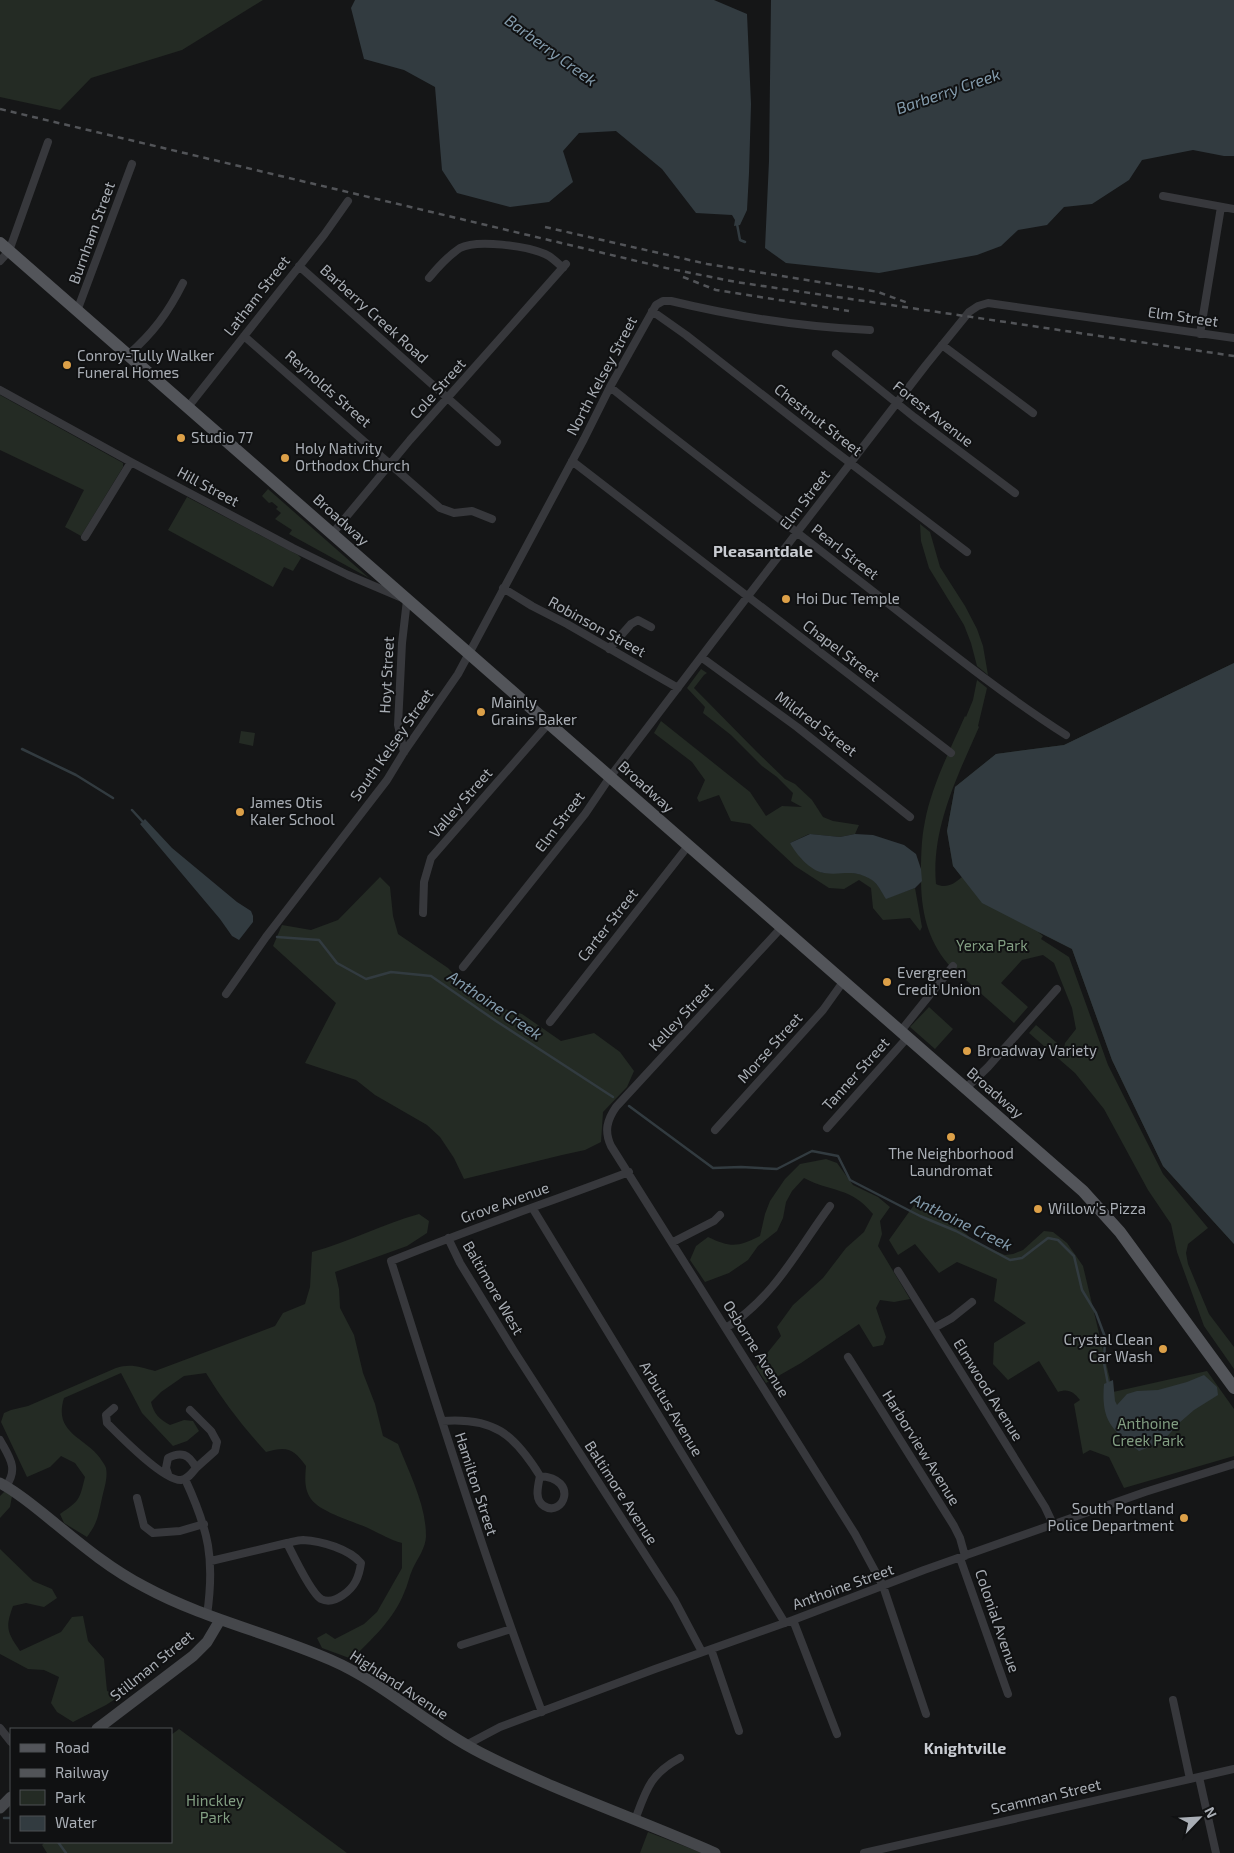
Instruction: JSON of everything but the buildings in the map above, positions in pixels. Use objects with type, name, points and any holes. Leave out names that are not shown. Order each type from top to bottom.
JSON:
[{"type":"main road","name":"Broadway","points":[[4,247],[1083,1191],[1102,1211],[1163,1290],[1234,1388]]},
{"type":"street","points":[[0,261],[4,247],[48,142]]},
{"type":"street","name":"Burnham Street","points":[[77,311],[132,164]]},
{"type":"street","points":[[1163,196],[1234,209]]},
{"type":"street","name":"Latham Street","points":[[188,407],[348,201]]},
{"type":"street","points":[[1200,334],[1221,207]]},
{"type":"street","name":"Cole Street","points":[[332,534],[391,463],[565,266],[543,252],[489,242],[476,243],[462,248],[448,257],[429,278]]},
{"type":"street","name":"Barberry Creek Road","points":[[299,266],[497,442]]},
{"type":"street","points":[[128,354],[161,322],[183,283]]},
{"type":"street","name":"North Kelsey Street","points":[[469,653],[610,387],[656,305],[663,301],[671,301],[744,317],[798,325],[870,330]]},
{"type":"street","name":"Elm Street","points":[[464,967],[579,821],[701,657],[969,312],[988,302],[1234,338]]},
{"type":"street","name":"Chestnut Street","points":[[652,311],[686,335],[967,552]]},
{"type":"street","name":"Reynolds Street","points":[[244,336],[444,510],[454,513],[472,511],[492,519]]},
{"type":"street","points":[[942,345],[1033,413]]},
{"type":"street","name":"Forest Avenue","points":[[836,354],[897,404],[1015,493]]},
{"type":"street","name":"Pearl Street","points":[[610,387],[694,454],[983,676],[1066,735]]},
{"type":"street","name":"Hill Street","points":[[0,390],[131,462],[310,556],[348,575],[407,600]]},
{"type":"street","name":"Chapel Street","points":[[572,461],[951,753]]},
{"type":"street","points":[[85,537],[131,462]]},
{"type":"street","name":"Robinson Street","points":[[503,588],[678,688]]},
{"type":"street","name":"Hoyt Street","points":[[404,752],[400,736],[399,718],[402,643],[407,600]]},
{"type":"street","points":[[609,649],[631,624],[638,620],[651,627]]},
{"type":"street","name":"South Kelsey Street","points":[[226,994],[266,937],[387,780],[458,674],[469,653]]},
{"type":"street","name":"Mildred Street","points":[[701,657],[798,727],[910,817]]},
{"type":"street","name":"Valley Street","points":[[423,913],[424,882],[431,858],[548,724]]},
{"type":"street","name":"Carter Street","points":[[550,1022],[688,846]]},
{"type":"street","name":"Kelley Street","points":[[607,1128],[608,1120],[616,1107],[781,928]]},
{"type":"street","name":"Tanner Street","points":[[827,1128],[903,1035],[953,966]]},
{"type":"street","name":"Morse Street","points":[[715,1130],[823,1010],[843,982]]},
{"type":"street","points":[[965,1089],[988,1067],[1056,989]]},
{"type":"street","name":"Osborne Avenue","points":[[607,1128],[611,1146],[855,1534],[883,1586],[926,1714]]},
{"type":"street","name":"Grove Avenue","points":[[391,1261],[628,1172]]},
{"type":"street","points":[[726,1328],[773,1288],[803,1248],[830,1206]]},
{"type":"street","name":"Arbutus Avenue","points":[[532,1209],[789,1621],[837,1734]]},
{"type":"street","points":[[673,1242],[720,1215]]},
{"type":"street","name":"Baltimore West","points":[[448,1238],[460,1263],[514,1351]]},
{"type":"street","name":"Hamilton Street","points":[[391,1261],[511,1629],[542,1712]]},
{"type":"street","name":"Elmwood Avenue","points":[[898,1271],[1045,1507],[1053,1524]]},
{"type":"street","points":[[934,1328],[952,1318],[972,1302]]},
{"type":"street","name":"Baltimore Avenue","points":[[514,1351],[668,1589],[702,1652]]},
{"type":"street","name":"Harborview Avenue","points":[[848,1357],[954,1526],[960,1538],[962,1557]]},
{"type":"street","points":[[114,1408],[106,1415],[107,1423],[144,1458],[174,1479],[185,1479],[215,1451],[217,1442],[211,1431],[190,1410]]},
{"type":"street","points":[[442,1421],[460,1419],[478,1422],[506,1434],[522,1448],[540,1476],[538,1499],[541,1504],[548,1508],[557,1507],[563,1501],[566,1494],[564,1488],[560,1482],[549,1477],[540,1476]]},
{"type":"street","points":[[0,1440],[9,1456],[13,1469],[12,1478],[3,1485]]},
{"type":"street","points":[[168,1474],[166,1468],[168,1458],[176,1454],[186,1455],[196,1468]]},
{"type":"street","name":"Anthoine Street","points":[[466,1745],[491,1731],[702,1652],[1053,1524],[1234,1464]]},
{"type":"street","points":[[185,1479],[204,1524],[211,1561],[207,1615]]},
{"type":"street","name":"Highland Avenue","points":[[3,1485],[23,1496],[100,1560],[162,1596],[220,1620],[332,1660],[365,1678],[442,1731],[466,1745],[531,1777],[715,1853]]},
{"type":"street","points":[[137,1498],[144,1526],[153,1533],[180,1531],[204,1524]]},
{"type":"street","points":[[211,1561],[244,1552],[287,1543],[302,1540],[322,1543],[356,1556],[361,1564],[359,1577],[349,1591],[335,1601],[322,1600],[315,1594],[287,1543]]},
{"type":"street","name":"Colonial Avenue","points":[[962,1557],[1008,1694]]},
{"type":"street","name":"Stillman Street","points":[[98,1728],[193,1656],[207,1642],[220,1620]]},
{"type":"street","points":[[461,1645],[511,1629]]},
{"type":"street","points":[[711,1649],[739,1731]]},
{"type":"street","points":[[1173,1700],[1190,1779]]},
{"type":"street","points":[[0,1728],[10,1741]]},
{"type":"street","points":[[635,1820],[652,1779],[664,1767],[680,1758]]},
{"type":"street","name":"Scamman Street","points":[[864,1853],[1234,1769]]},
{"type":"street","points":[[1199,1777],[1216,1853]]},
{"type":"street","points":[[0,1808],[10,1799]]},
{"type":"green space","points":[[0,0],[263,0],[182,50],[91,78],[60,110],[0,97]]},
{"type":"green space","points":[[0,395],[123,463],[123,467],[81,536],[65,527],[84,490],[0,450]]},
{"type":"green space","points":[[268,489],[369,578],[289,534],[292,530],[275,519],[281,513],[276,509],[278,507],[272,502],[269,503],[262,496]]},
{"type":"green space","points":[[187,497],[301,558],[293,571],[284,567],[273,587],[168,530]]},
{"type":"green space","points":[[920,524],[930,532],[940,567],[977,629],[983,646],[988,675],[977,666],[964,625],[929,568],[921,541]]},
{"type":"green space","name":"Yerxa Park","points":[[1234,663],[1234,1244],[1163,1166],[1112,1060],[1072,949],[1038,932],[1043,936],[1041,939],[1069,957],[1108,1065],[1163,1174],[1208,1228],[1188,1244],[1186,1253],[1188,1264],[1209,1314],[1234,1347],[1234,1369],[1204,1326],[1177,1252],[1171,1224],[1148,1190],[1104,1109],[1075,1073],[1029,1033],[1036,1025],[1064,1049],[1065,1043],[1076,1029],[1072,1008],[1054,963],[1043,955],[1022,960],[1001,983],[1028,1007],[1014,1023],[948,964],[935,945],[927,924],[922,901],[921,857],[925,821],[932,794],[973,700],[977,680],[987,688],[979,727],[954,784],[947,804],[938,843],[936,884],[943,886],[950,885],[962,877],[953,866],[947,831],[955,787],[996,754],[1064,745]]},
{"type":"green space","points":[[701,669],[707,673],[694,688],[757,752],[785,779],[795,784],[812,800],[823,817],[833,821],[859,825],[855,834],[840,837],[809,834],[790,843],[822,873],[857,873],[863,875],[875,882],[886,898],[915,888],[922,927],[920,931],[910,918],[883,920],[873,908],[871,888],[859,880],[844,889],[829,888],[795,866],[750,824],[731,821],[719,795],[699,802],[697,798],[705,780],[692,762],[654,733],[661,721],[750,792],[766,816],[782,806],[802,807],[791,801],[793,793],[777,777],[762,766],[731,735],[703,713],[705,707],[687,688]]},
{"type":"green space","points":[[241,731],[255,733],[253,746],[239,743]]},
{"type":"green space","points":[[380,877],[390,887],[393,916],[398,934],[448,968],[470,991],[495,1006],[522,1014],[561,1041],[594,1033],[620,1052],[634,1071],[627,1087],[603,1112],[601,1142],[585,1150],[464,1179],[454,1158],[440,1137],[427,1125],[375,1095],[356,1080],[305,1063],[336,1003],[273,946],[282,925],[311,930],[338,920]]},
{"type":"green space","points":[[929,1007],[953,1029],[935,1049],[910,1027]]},
{"type":"green space","points":[[826,1159],[837,1163],[853,1185],[878,1197],[890,1207],[880,1221],[882,1234],[878,1246],[910,1299],[894,1302],[880,1300],[876,1308],[886,1337],[883,1345],[873,1347],[859,1324],[801,1363],[766,1383],[756,1367],[781,1336],[777,1327],[793,1305],[823,1278],[846,1248],[864,1232],[873,1214],[865,1205],[848,1194],[804,1178],[792,1191],[786,1202],[783,1218],[777,1231],[758,1246],[748,1260],[729,1273],[705,1282],[690,1260],[696,1246],[708,1237],[734,1245],[760,1236],[770,1201],[785,1179],[800,1164]]},
{"type":"green space","name":"Anthoine Creek Park","points":[[914,1205],[960,1229],[977,1243],[1005,1255],[1023,1250],[1044,1231],[1053,1232],[1067,1243],[1083,1266],[1113,1392],[1207,1371],[1234,1409],[1234,1456],[1124,1488],[1109,1457],[1090,1450],[1083,1454],[1074,1404],[1080,1400],[1075,1395],[1068,1391],[1058,1392],[1039,1361],[1008,1380],[993,1364],[994,1343],[1026,1323],[994,1301],[997,1279],[957,1262],[939,1273],[915,1244],[898,1255],[889,1240]]},
{"type":"green space","points":[[419,1214],[429,1221],[427,1233],[407,1246],[335,1272],[339,1289],[340,1308],[354,1335],[363,1373],[375,1404],[383,1436],[398,1444],[420,1500],[426,1536],[423,1548],[413,1568],[400,1603],[381,1629],[352,1659],[322,1648],[317,1638],[326,1633],[335,1639],[364,1624],[377,1612],[402,1568],[402,1543],[330,1513],[316,1504],[307,1491],[305,1479],[306,1466],[297,1455],[284,1449],[266,1452],[234,1414],[206,1373],[184,1376],[161,1392],[151,1402],[155,1413],[166,1423],[170,1425],[184,1420],[193,1421],[199,1431],[187,1441],[173,1446],[142,1413],[121,1373],[64,1398],[62,1410],[63,1419],[67,1427],[94,1451],[106,1468],[106,1480],[96,1523],[87,1537],[64,1523],[60,1514],[78,1499],[81,1491],[85,1477],[75,1463],[61,1456],[50,1467],[27,1477],[1,1422],[4,1413],[28,1406],[116,1368],[131,1366],[155,1371],[275,1326],[283,1313],[305,1304],[310,1287],[312,1252]]},
{"type":"green space","points":[[5,1491],[12,1496],[10,1507],[0,1518],[0,1496]]},
{"type":"green space","points":[[0,1549],[33,1581],[52,1589],[57,1598],[44,1607],[26,1603],[13,1606],[8,1625],[12,1639],[20,1651],[61,1632],[72,1617],[83,1616],[88,1641],[104,1659],[107,1691],[120,1696],[73,1722],[57,1712],[51,1703],[59,1677],[44,1670],[28,1669],[0,1654]]},
{"type":"green space","name":"Hinckley Park","points":[[179,1729],[347,1853],[47,1853],[42,1845],[44,1843],[172,1843],[172,1734]]},
{"type":"green space","points":[[648,1832],[702,1853],[640,1853]]},
{"type":"water","points":[[355,0],[714,0],[747,14],[751,104],[749,173],[747,210],[740,225],[734,226],[735,220],[732,215],[696,213],[662,169],[616,131],[579,133],[563,151],[573,182],[549,202],[510,207],[457,193],[442,170],[435,87],[404,70],[364,59],[351,8]]},
{"type":"water","points":[[771,0],[1234,0],[1234,156],[1193,150],[1142,160],[1129,180],[1092,204],[1064,207],[1047,225],[1018,230],[1001,246],[977,255],[879,273],[786,263],[765,248],[769,161]]},
{"type":"water","points":[[1234,663],[1234,1244],[1163,1166],[1112,1060],[1072,949],[982,903],[953,866],[947,831],[955,787],[996,754],[1064,745]]},
{"type":"water","points":[[145,819],[172,848],[237,902],[251,911],[253,922],[239,940],[232,936],[220,919],[140,824]]},
{"type":"water","points":[[810,834],[840,837],[855,834],[873,835],[904,845],[916,854],[921,869],[922,881],[915,888],[886,899],[876,884],[865,876],[853,873],[831,874],[819,872],[804,861],[790,843]]},
{"type":"water","points":[[1204,1375],[1217,1387],[1218,1395],[1194,1410],[1162,1442],[1139,1451],[1115,1430],[1106,1416],[1103,1397],[1104,1384],[1113,1380],[1117,1405],[1127,1394],[1137,1391],[1158,1390]]},
{"type":"waterway","name":"Barberry Creek","points":[[737,224],[740,240],[745,242]]},
{"type":"waterway","name":"Anthoine Creek","points":[[22,749],[76,775],[113,798]]},
{"type":"waterway","name":"Anthoine Creek","points":[[132,810],[143,822]]},
{"type":"waterway","name":"Anthoine Creek","points":[[277,937],[319,940],[337,963],[366,979],[391,972],[431,976],[613,1097]]},
{"type":"waterway","name":"Anthoine Creek","points":[[629,1106],[713,1168],[777,1169],[812,1151],[838,1156],[850,1180],[920,1216],[956,1231],[1010,1260],[1022,1258],[1048,1238],[1058,1240],[1074,1256],[1082,1290],[1096,1313],[1105,1337],[1104,1363],[1108,1384]]},
{"type":"waterway","points":[[4,1818],[10,1818]]},
{"type":"waterway","points":[[59,1843],[66,1853]]},
{"type":"railway","points":[[0,109],[666,268],[736,282],[1234,356]]},
{"type":"railway","points":[[545,227],[707,264],[878,292],[908,303]]},
{"type":"railway","points":[[683,277],[716,290],[849,311]]},
{"type":"place","name":"Conroy-Tully Walker Funeral Homes","points":[[67,365]]},
{"type":"place","name":"Studio 77","points":[[181,438]]},
{"type":"place","name":"Holy Nativity Orthodox Church","points":[[285,458]]},
{"type":"place","name":"Hoi Duc Temple","points":[[786,599]]},
{"type":"place","name":"Mainly Grains Baker","points":[[481,712]]},
{"type":"place","name":"James Otis Kaler School","points":[[240,812]]},
{"type":"place","name":"Evergreen Credit Union","points":[[887,982]]},
{"type":"place","name":"Broadway Variety","points":[[967,1051]]},
{"type":"place","name":"The Neighborhood Laundromat","points":[[951,1137]]},
{"type":"place","name":"Willow's Pizza","points":[[1038,1209]]},
{"type":"place","name":"Crystal Clean Car Wash","points":[[1163,1349]]},
{"type":"place","name":"South Portland Police Department","points":[[1184,1518]]},
{"type":"district","name":"Pleasantdale","points":[[763,551]]},
{"type":"district","name":"Knightville","points":[[965,1748]]}]
